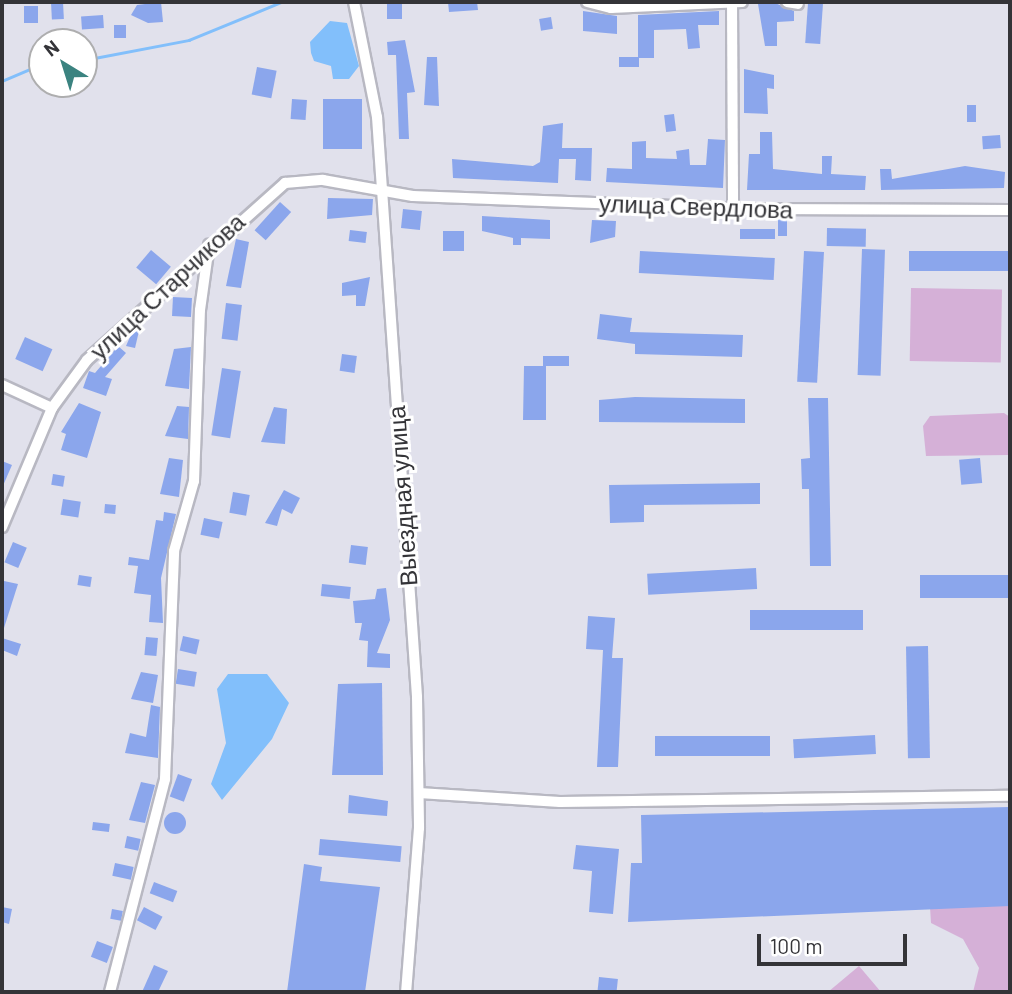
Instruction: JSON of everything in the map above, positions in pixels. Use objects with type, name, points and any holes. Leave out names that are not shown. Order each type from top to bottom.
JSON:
[{"type":"street","name":"Выездная улица","points":[[354,2],[377,117],[419,793],[406,992]]},
{"type":"street","points":[[587,2],[611,8],[735,2],[733,208]]},
{"type":"street","name":"улица Старчикова","points":[[2,527],[52,408],[116,330],[209,245],[285,183],[323,180],[382,192]]},
{"type":"street","name":"улица Свердлова","points":[[382,192],[733,208],[1010,209]]},
{"type":"street","points":[[110,992],[166,779],[174,551],[194,481],[200,310],[209,245]]},
{"type":"street","points":[[2,384],[52,408]]},
{"type":"street","points":[[419,793],[560,802],[1010,796]]},
{"type":"shaded area","points":[[911,288],[1002,290],[1001,363],[910,361]]},
{"type":"shaded area","points":[[1004,413],[1010,417],[1009,455],[926,456],[923,426],[930,416]]},
{"type":"shaded area","points":[[956,900],[1010,901],[1010,992],[973,992],[979,968],[963,939],[931,923],[930,907]]},
{"type":"shaded area","points":[[859,966],[881,992],[828,992]]},
{"type":"water","points":[[330,21],[347,23],[359,66],[349,79],[333,79],[331,66],[314,61],[311,53],[310,42]]},
{"type":"water","points":[[228,674],[267,674],[289,703],[272,739],[222,800],[211,784],[226,743],[217,689]]},
{"type":"building","points":[[63,2],[64,19],[52,20],[51,3]]},
{"type":"building","points":[[161,2],[163,22],[148,23],[131,15],[137,5]]},
{"type":"building","points":[[387,2],[402,2],[402,19],[387,19]]},
{"type":"building","points":[[448,2],[477,2],[478,10],[449,12]]},
{"type":"building","points":[[775,3],[794,11],[794,21],[777,22],[777,46],[765,46],[758,4]]},
{"type":"building","points":[[808,3],[823,4],[820,44],[805,43]]},
{"type":"building","points":[[24,6],[38,6],[38,23],[24,23]]},
{"type":"building","points":[[583,11],[617,16],[617,34],[583,31]]},
{"type":"building","points":[[719,11],[719,25],[698,25],[700,48],[688,49],[686,29],[654,30],[654,58],[639,58],[639,67],[619,67],[619,57],[638,57],[638,15]]},
{"type":"building","points":[[103,15],[104,28],[82,28],[81,17]]},
{"type":"building","points":[[551,17],[553,29],[541,31],[539,19]]},
{"type":"building","points":[[114,25],[126,25],[126,38],[114,38]]},
{"type":"building","points":[[405,40],[415,92],[407,93],[409,139],[399,139],[396,55],[388,55],[387,42]]},
{"type":"building","points":[[427,57],[437,57],[439,106],[424,105]]},
{"type":"building","points":[[257,67],[277,71],[271,98],[252,94]]},
{"type":"building","points":[[744,69],[774,75],[774,89],[767,88],[768,114],[744,113]]},
{"type":"building","points":[[292,99],[307,100],[306,120],[291,119]]},
{"type":"building","points":[[323,99],[362,99],[362,149],[323,149]]},
{"type":"building","points":[[967,105],[976,105],[976,122],[967,122]]},
{"type":"building","points":[[674,114],[676,131],[666,132],[664,115]]},
{"type":"building","points":[[563,123],[562,148],[592,148],[591,181],[575,180],[576,159],[559,159],[558,183],[453,178],[452,159],[533,166],[540,162],[543,126]]},
{"type":"building","points":[[760,132],[772,132],[773,169],[822,174],[822,156],[832,156],[831,174],[866,176],[865,190],[747,190],[749,154],[760,154]]},
{"type":"building","points":[[1000,135],[1001,148],[983,149],[982,136]]},
{"type":"building","points":[[708,139],[725,140],[723,188],[606,182],[607,168],[632,169],[632,142],[646,141],[646,158],[677,159],[676,151],[689,149],[690,165],[706,165]]},
{"type":"building","points":[[965,166],[1005,172],[1004,188],[881,190],[880,169],[891,169],[892,179]]},
{"type":"building","points":[[328,198],[373,199],[372,215],[327,219]]},
{"type":"building","points":[[280,202],[291,212],[266,240],[255,230]]},
{"type":"building","points":[[403,209],[422,211],[420,230],[401,228]]},
{"type":"building","points":[[482,216],[550,220],[550,239],[521,238],[521,245],[513,245],[513,238],[482,231]]},
{"type":"building","points":[[778,218],[787,218],[787,236],[778,236]]},
{"type":"building","points":[[592,220],[616,221],[615,237],[590,243]]},
{"type":"building","points":[[827,228],[866,229],[866,247],[827,246]]},
{"type":"building","points":[[740,229],[775,229],[775,239],[740,239]]},
{"type":"building","points":[[350,230],[367,232],[366,243],[349,241]]},
{"type":"building","points":[[443,231],[464,231],[464,251],[443,251]]},
{"type":"building","points":[[236,239],[249,242],[241,288],[226,286]]},
{"type":"building","points":[[862,249],[885,250],[881,376],[858,375]]},
{"type":"building","points":[[151,250],[171,267],[156,284],[136,268]]},
{"type":"building","points":[[640,251],[775,258],[774,280],[639,273]]},
{"type":"building","points":[[804,251],[824,252],[817,383],[797,382]]},
{"type":"building","points":[[909,251],[1010,251],[1010,271],[909,271]]},
{"type":"building","points":[[370,277],[365,306],[356,306],[356,295],[342,296],[342,283]]},
{"type":"building","points":[[173,297],[192,298],[191,317],[172,316]]},
{"type":"building","points":[[226,303],[242,305],[237,341],[222,339]]},
{"type":"building","points":[[600,314],[632,318],[630,332],[743,335],[742,357],[635,354],[635,344],[597,339]]},
{"type":"building","points":[[133,330],[139,331],[135,348],[126,346]]},
{"type":"building","points":[[25,337],[52,349],[43,371],[15,359]]},
{"type":"building","points":[[118,346],[126,353],[105,377],[112,379],[106,396],[83,388],[89,371],[95,373]]},
{"type":"building","points":[[191,347],[189,389],[165,386],[174,349]]},
{"type":"building","points":[[342,354],[357,356],[354,373],[340,371]]},
{"type":"building","points":[[543,356],[569,356],[569,366],[546,366],[546,420],[523,420],[524,366],[543,366]]},
{"type":"building","points":[[222,368],[241,371],[230,438],[211,435]]},
{"type":"building","points":[[635,397],[745,399],[745,423],[599,422],[599,400]]},
{"type":"building","points":[[808,398],[828,398],[831,566],[810,566],[809,489],[802,489],[801,459],[810,458]]},
{"type":"building","points":[[79,403],[101,412],[87,458],[61,450],[66,434],[61,432]]},
{"type":"building","points":[[177,406],[189,407],[188,439],[165,436]]},
{"type":"building","points":[[274,407],[287,409],[285,444],[261,442]]},
{"type":"building","points":[[169,458],[183,460],[179,497],[160,494]]},
{"type":"building","points":[[980,458],[982,483],[961,485],[959,460]]},
{"type":"building","points":[[2,461],[12,465],[2,488]]},
{"type":"building","points":[[53,474],[65,476],[63,487],[51,485]]},
{"type":"building","points":[[760,483],[760,504],[644,505],[644,522],[610,523],[609,485]]},
{"type":"building","points":[[284,490],[300,498],[292,514],[282,509],[277,526],[265,523]]},
{"type":"building","points":[[233,492],[250,495],[246,516],[229,513]]},
{"type":"building","points":[[63,499],[81,502],[78,518],[60,515]]},
{"type":"building","points":[[105,504],[116,505],[115,514],[104,513]]},
{"type":"building","points":[[164,512],[176,514],[161,578],[163,623],[149,622],[151,595],[134,593],[138,566],[128,565],[129,557],[149,560],[156,520],[163,521]]},
{"type":"building","points":[[204,518],[223,522],[219,539],[200,535]]},
{"type":"building","points":[[13,542],[27,548],[18,568],[4,562]]},
{"type":"building","points":[[351,545],[368,547],[366,565],[349,563]]},
{"type":"building","points":[[756,568],[757,589],[648,595],[647,574]]},
{"type":"building","points":[[79,575],[92,577],[90,587],[77,585]]},
{"type":"building","points":[[920,575],[1010,575],[1010,598],[920,598]]},
{"type":"building","points":[[4,581],[18,584],[4,628],[2,592]]},
{"type":"building","points":[[322,584],[351,587],[350,599],[321,596]]},
{"type":"building","points":[[386,588],[390,620],[377,653],[390,654],[390,668],[367,667],[368,641],[359,640],[362,623],[355,623],[353,601],[375,599],[377,589]]},
{"type":"building","points":[[750,610],[863,610],[863,630],[750,630]]},
{"type":"building","points":[[588,616],[615,618],[612,658],[623,658],[618,767],[597,767],[603,650],[586,649]]},
{"type":"building","points":[[183,636],[200,640],[196,654],[180,651]]},
{"type":"building","points":[[146,637],[158,638],[156,656],[144,655]]},
{"type":"building","points":[[2,638],[21,644],[17,656],[2,650]]},
{"type":"building","points":[[906,646],[928,646],[930,758],[908,758]]},
{"type":"building","points":[[178,669],[197,672],[194,687],[176,684]]},
{"type":"building","points":[[141,672],[158,675],[153,703],[131,699]]},
{"type":"building","points":[[382,683],[383,775],[332,775],[338,684]]},
{"type":"building","points":[[151,705],[160,707],[158,758],[125,753],[130,733],[146,737]]},
{"type":"building","points":[[875,735],[876,754],[794,758],[793,739]]},
{"type":"building","points":[[655,736],[770,736],[770,756],[655,756]]},
{"type":"building","points":[[178,774],[192,779],[184,802],[170,797]]},
{"type":"building","points":[[141,782],[155,785],[145,823],[129,820]]},
{"type":"building","points":[[349,795],[388,801],[387,816],[348,813]]},
{"type":"building","points":[[1010,807],[1010,906],[628,922],[631,863],[642,863],[641,815]]},
{"type":"building","points":[[175,812],[183,815],[186,823],[183,831],[175,834],[167,831],[164,823],[167,815]]},
{"type":"building","points":[[93,822],[110,824],[109,832],[92,830]]},
{"type":"building","points":[[127,836],[141,839],[138,851],[125,848]]},
{"type":"building","points":[[320,839],[402,846],[400,862],[319,855]]},
{"type":"building","points":[[576,845],[619,849],[613,914],[589,912],[592,871],[573,869]]},
{"type":"building","points":[[115,863],[134,867],[131,880],[112,876]]},
{"type":"building","points":[[304,864],[322,867],[320,881],[380,887],[365,992],[287,992]]},
{"type":"building","points":[[154,882],[177,891],[173,902],[150,893]]},
{"type":"building","points":[[2,907],[12,909],[9,924],[2,922]]},
{"type":"building","points":[[144,907],[163,917],[155,930],[137,920]]},
{"type":"building","points":[[112,909],[123,911],[121,921],[110,919]]},
{"type":"building","points":[[97,941],[113,947],[107,963],[91,957]]},
{"type":"building","points":[[154,965],[168,971],[158,992],[142,992]]},
{"type":"building","points":[[599,977],[618,979],[617,992],[597,992]]},
{"type":"waterway","points":[[98,57],[189,40],[281,2]]},
{"type":"waterway","points":[[2,81],[28,70]]}]
